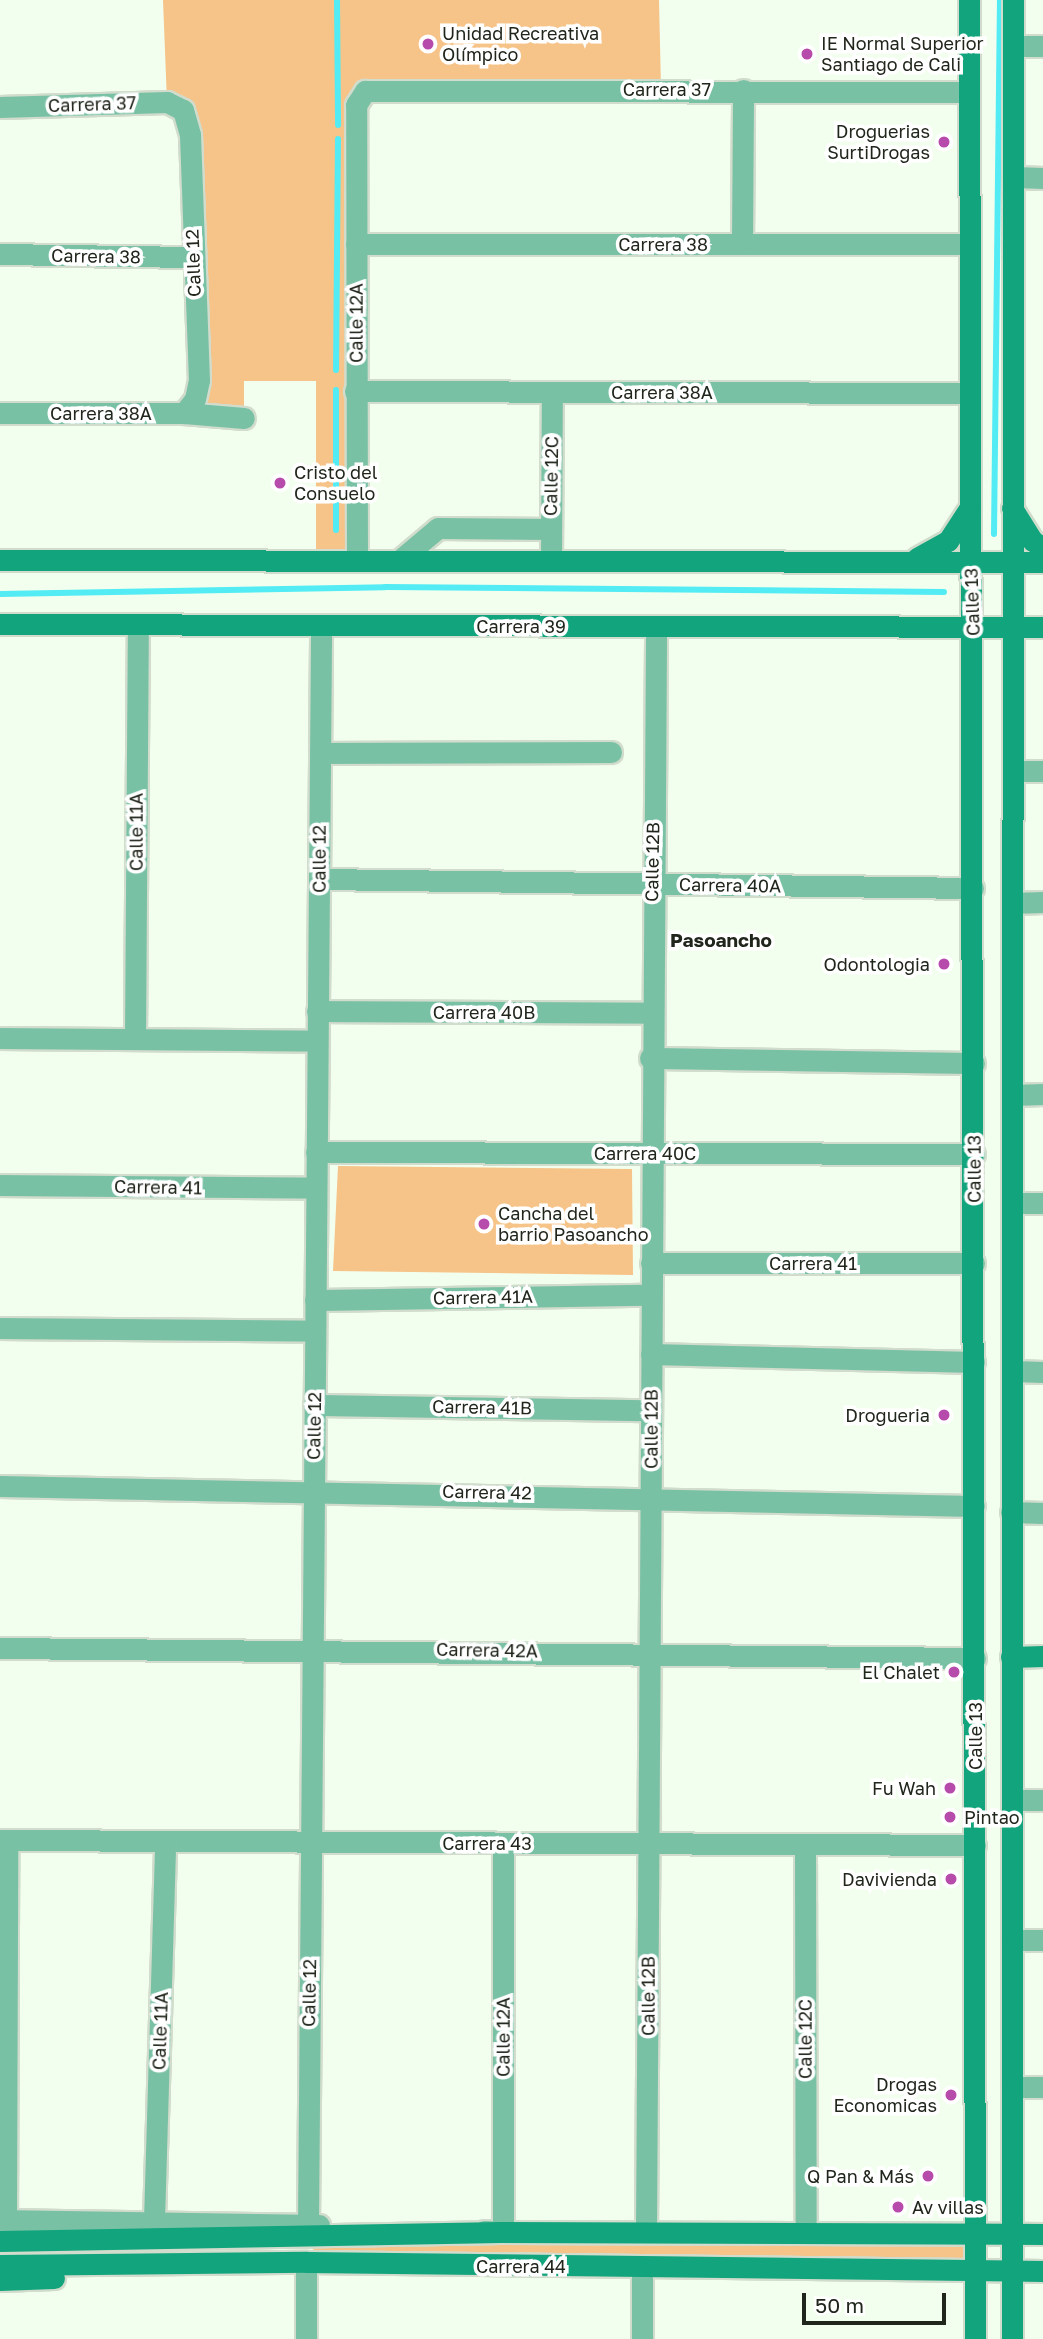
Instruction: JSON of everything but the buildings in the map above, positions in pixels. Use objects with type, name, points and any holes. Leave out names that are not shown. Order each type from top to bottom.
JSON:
[{"type":"main road","name":"Calle 13","points":[[969,0],[968,508],[973,620],[974,888],[975,2339]]},
{"type":"main road","name":"Calle 13","points":[[1012,2339],[1013,0]]},
{"type":"main road","points":[[1011,506],[1020,525],[1043,548]]},
{"type":"main road","points":[[911,561],[948,541],[968,508]]},
{"type":"main road","points":[[0,560],[911,561],[1012,571],[1043,562]]},
{"type":"main road","name":"Carrera 39","points":[[0,624],[656,626],[973,620],[1013,621],[1043,627]]},
{"type":"main road","points":[[1011,1657],[1043,1656]]},
{"type":"main road","name":"Carrera 44","points":[[0,2241],[503,2232],[1043,2234]]},
{"type":"main road","name":"Carrera 44","points":[[0,2265],[170,2261],[342,2265],[1043,2270]]},
{"type":"main road","points":[[0,2280],[342,2265]]},
{"type":"street","points":[[1013,46],[1043,46]]},
{"type":"street","points":[[742,244],[743,90]]},
{"type":"street","name":"Carrera 37","points":[[365,91],[969,92]]},
{"type":"street","name":"Calle 12A","points":[[357,559],[356,105],[365,91]]},
{"type":"street","name":"Carrera 37","points":[[0,107],[167,102],[183,110]]},
{"type":"street","name":"Calle 12","points":[[183,110],[190,135],[191,257],[199,380],[195,399],[184,413]]},
{"type":"street","points":[[1013,177],[1043,178]]},
{"type":"street","name":"Carrera 38","points":[[356,244],[970,244]]},
{"type":"street","name":"Carrera 38","points":[[0,254],[191,257]]},
{"type":"street","name":"Carrera 38A","points":[[355,391],[970,393]]},
{"type":"street","name":"Calle 12C","points":[[551,560],[552,391]]},
{"type":"street","name":"Carrera 38A","points":[[0,413],[184,413],[244,418]]},
{"type":"street","points":[[401,559],[438,528],[551,529]]},
{"type":"street","name":"Calle 11A","points":[[135,1039],[138,625]]},
{"type":"street","name":"Calle 12B","points":[[646,2232],[651,1410],[650,1058],[656,626]]},
{"type":"street","name":"Calle 12","points":[[308,2225],[321,627]]},
{"type":"street","points":[[320,753],[611,752]]},
{"type":"street","points":[[1014,771],[1043,771]]},
{"type":"street","name":"Carrera 40A","points":[[319,879],[974,888]]},
{"type":"street","points":[[1012,903],[1043,902]]},
{"type":"street","name":"Carrera 40B","points":[[317,1011],[651,1013]]},
{"type":"street","points":[[0,1038],[317,1041]]},
{"type":"street","points":[[650,1058],[974,1063]]},
{"type":"street","points":[[1013,1095],[1043,1094]]},
{"type":"street","name":"Carrera 40C","points":[[316,1152],[974,1154]]},
{"type":"street","name":"Carrera 41","points":[[0,1185],[316,1188]]},
{"type":"street","points":[[1013,1203],[1043,1203]]},
{"type":"street","name":"Carrera 41","points":[[651,1263],[974,1263]]},
{"type":"street","name":"Carrera 41A","points":[[315,1300],[651,1295]]},
{"type":"street","points":[[0,1328],[315,1331]]},
{"type":"street","points":[[651,1354],[974,1362]]},
{"type":"street","points":[[1013,1371],[1043,1372]]},
{"type":"street","name":"Carrera 41B","points":[[314,1405],[651,1410]]},
{"type":"street","name":"Carrera 42","points":[[0,1486],[313,1489],[974,1506]]},
{"type":"street","points":[[1011,1512],[1043,1513]]},
{"type":"street","name":"Carrera 42A","points":[[0,1648],[312,1648],[975,1658]]},
{"type":"street","points":[[1012,1800],[1043,1800]]},
{"type":"street","points":[[3,2220],[4,1840]]},
{"type":"street","name":"Carrera 43","points":[[4,1840],[975,1845]]},
{"type":"street","name":"Calle 11A","points":[[154,2220],[165,1841]]},
{"type":"street","name":"Calle 12A","points":[[503,1843],[503,2232]]},
{"type":"street","name":"Calle 12C","points":[[805,1845],[806,2232]]},
{"type":"street","points":[[1012,1941],[1043,1940]]},
{"type":"street","points":[[1012,2087],[1043,2087]]},
{"type":"street","name":"Carrera 44","points":[[3,2220],[154,2220],[503,2232]]},
{"type":"street","points":[[642,2267],[642,2339]]},
{"type":"street","points":[[306,2268],[306,2339]]},
{"type":"shaded area","points":[[163,0],[659,0],[661,88],[365,91],[357,559],[316,559],[316,381],[244,381],[244,418],[184,413],[195,399],[190,135],[167,102]]},
{"type":"shaded area","name":"Cancha del barrio Pasoancho","points":[[338,1166],[632,1169],[633,1275],[333,1271]]},
{"type":"shaded area","points":[[503,2232],[974,2234],[976,2269],[342,2265],[307,2246]]},
{"type":"waterway","points":[[337,0],[338,125]]},
{"type":"waterway","points":[[994,534],[1000,0]]},
{"type":"waterway","points":[[336,370],[338,139]]},
{"type":"waterway","points":[[336,390],[336,530]]},
{"type":"waterway","points":[[0,594],[385,587],[944,592]]},
{"type":"place","name":"Unidad Recreativa Olímpico","points":[[428,44]]},
{"type":"place","name":"IE Normal Superior Santiago de Cali","points":[[807,54]]},
{"type":"place","name":"Droguerias SurtiDrogas","points":[[944,142]]},
{"type":"place","name":"Cristo del Consuelo","points":[[280,483]]},
{"type":"place","name":"Odontologia","points":[[944,964]]},
{"type":"place","name":"Cancha del barrio Pasoancho","points":[[484,1224]]},
{"type":"place","name":"Drogueria","points":[[944,1415]]},
{"type":"place","name":"El Chalet","points":[[954,1672]]},
{"type":"place","name":"Fu Wah","points":[[950,1788]]},
{"type":"place","name":"Pintao","points":[[950,1817]]},
{"type":"place","name":"Davivienda","points":[[951,1879]]},
{"type":"place","name":"Drogas Economicas","points":[[951,2095]]},
{"type":"place","name":"Q Pan & Más","points":[[928,2176]]},
{"type":"place","name":"Av villas","points":[[898,2207]]},
{"type":"district","name":"Pasoancho","points":[[721,940]]}]
